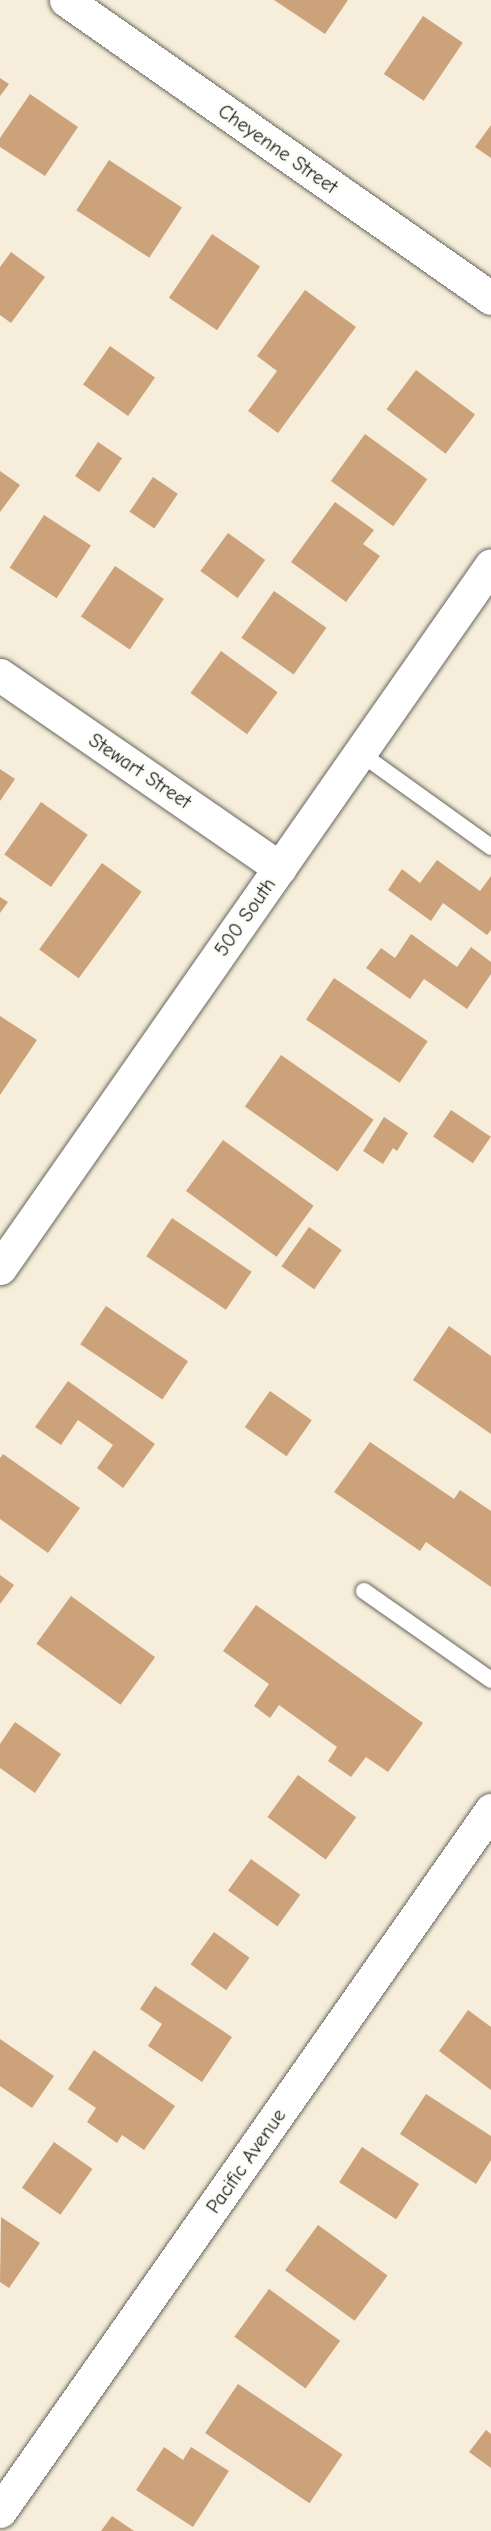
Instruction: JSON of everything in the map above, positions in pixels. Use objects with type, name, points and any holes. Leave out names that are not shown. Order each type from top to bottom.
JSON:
[{"type":"street","name":"Cheyenne Street","points":[[66,0],[491,298]]},
{"type":"street","name":"500 South","points":[[2,1262],[491,565]]},
{"type":"street","name":"Stewart Street","points":[[0,675],[280,867]]},
{"type":"street","name":"Pacific Avenue","points":[[0,2511],[491,1810]]},
{"type":"lane","points":[[360,753],[491,847]]},
{"type":"lane","points":[[364,1591],[491,1680]]},
{"type":"building","points":[[274,0],[348,0],[325,34]]},
{"type":"building","points":[[423,16],[463,43],[424,101],[384,74]]},
{"type":"building","points":[[0,78],[9,84],[0,96]]},
{"type":"building","points":[[30,94],[78,127],[45,176],[0,147],[0,138]]},
{"type":"building","points":[[491,125],[491,158],[475,147]]},
{"type":"building","points":[[109,160],[182,207],[149,258],[76,210]]},
{"type":"building","points":[[212,234],[260,266],[217,330],[169,298]]},
{"type":"building","points":[[11,252],[45,277],[11,323],[0,315],[0,267]]},
{"type":"building","points":[[305,290],[356,327],[278,433],[248,411],[277,371],[257,356]]},
{"type":"building","points":[[110,346],[155,378],[128,416],[83,385]]},
{"type":"building","points":[[416,370],[475,415],[446,454],[387,409]]},
{"type":"building","points":[[365,434],[427,479],[393,526],[331,481]]},
{"type":"building","points":[[98,442],[122,458],[99,492],[75,476]]},
{"type":"building","points":[[0,471],[20,485],[0,512]]},
{"type":"building","points":[[153,477],[178,494],[154,529],[130,512]]},
{"type":"building","points":[[335,502],[374,530],[363,544],[380,556],[346,602],[291,562]]},
{"type":"building","points":[[44,515],[91,545],[57,598],[10,568]]},
{"type":"building","points":[[228,533],[265,560],[238,598],[200,571]]},
{"type":"building","points":[[115,566],[164,599],[130,650],[81,617]]},
{"type":"building","points":[[274,591],[326,628],[294,674],[241,638]]},
{"type":"building","points":[[221,651],[278,692],[247,734],[190,693]]},
{"type":"building","points":[[0,769],[15,779],[0,801]]},
{"type":"building","points":[[41,802],[88,835],[51,887],[4,854]]},
{"type":"building","points":[[437,860],[480,891],[491,876],[491,930],[487,935],[443,903],[431,921],[388,890],[402,869],[420,883]]},
{"type":"building","points":[[102,863],[142,892],[79,978],[39,950]]},
{"type":"building","points":[[0,897],[8,902],[0,913]]},
{"type":"building","points":[[411,934],[457,967],[471,947],[491,962],[491,974],[467,1009],[424,979],[410,999],[366,968],[381,948],[395,958]]},
{"type":"building","points":[[334,978],[428,1041],[400,1083],[306,1019]]},
{"type":"building","points":[[0,1016],[37,1040],[0,1095]]},
{"type":"building","points":[[281,1055],[374,1120],[337,1171],[245,1107]]},
{"type":"building","points":[[451,1110],[491,1137],[473,1163],[433,1137]]},
{"type":"building","points":[[384,1117],[408,1133],[397,1151],[393,1148],[383,1164],[363,1151]]},
{"type":"building","points":[[223,1140],[314,1206],[277,1257],[186,1191]]},
{"type":"building","points":[[172,1218],[252,1272],[226,1310],[146,1256]]},
{"type":"building","points":[[309,1227],[342,1250],[314,1289],[281,1266]]},
{"type":"building","points":[[106,1306],[188,1361],[162,1399],[80,1344]]},
{"type":"building","points":[[449,1326],[491,1356],[491,1434],[413,1380]]},
{"type":"building","points":[[68,1381],[155,1444],[123,1488],[97,1468],[113,1445],[78,1420],[61,1445],[35,1427]]},
{"type":"building","points":[[270,1391],[312,1420],[287,1456],[245,1427]]},
{"type":"building","points":[[370,1442],[454,1499],[460,1490],[491,1511],[491,1587],[426,1542],[420,1551],[334,1492]]},
{"type":"building","points":[[3,1454],[80,1508],[48,1553],[0,1519],[0,1458]]},
{"type":"building","points":[[0,1575],[14,1585],[0,1604]]},
{"type":"building","points":[[71,1596],[155,1657],[120,1705],[36,1644]]},
{"type":"building","points":[[256,1605],[423,1723],[388,1772],[366,1757],[351,1777],[328,1761],[337,1747],[279,1705],[270,1718],[254,1706],[269,1684],[223,1651]]},
{"type":"building","points":[[15,1722],[61,1754],[35,1793],[0,1768],[0,1744]]},
{"type":"building","points":[[298,1775],[356,1817],[326,1859],[267,1817]]},
{"type":"building","points":[[251,1859],[300,1895],[277,1926],[228,1891]]},
{"type":"building","points":[[214,1932],[250,1958],[226,1990],[190,1964]]},
{"type":"building","points":[[155,1986],[232,2037],[202,2082],[148,2046],[162,2024],[140,2009]]},
{"type":"building","points":[[468,2010],[491,2027],[491,2090],[439,2051]]},
{"type":"building","points":[[0,2039],[54,2076],[32,2108],[0,2086]]},
{"type":"building","points":[[94,2050],[175,2106],[144,2150],[122,2135],[117,2143],[87,2122],[96,2108],[68,2089]]},
{"type":"building","points":[[426,2094],[491,2136],[491,2160],[476,2184],[400,2134]]},
{"type":"building","points":[[54,2142],[93,2169],[60,2215],[22,2188]]},
{"type":"building","points":[[362,2147],[419,2184],[396,2219],[339,2182]]},
{"type":"building","points":[[1,2217],[40,2243],[9,2288],[0,2282]]},
{"type":"building","points":[[318,2225],[388,2276],[355,2321],[285,2270]]},
{"type":"building","points":[[269,2289],[340,2341],[306,2388],[234,2337]]},
{"type":"building","points":[[238,2384],[342,2454],[309,2503],[205,2433]]},
{"type":"building","points":[[486,2430],[491,2434],[491,2468],[469,2452]]},
{"type":"building","points":[[164,2447],[183,2460],[191,2447],[229,2471],[193,2527],[136,2490]]},
{"type":"building","points":[[112,2516],[134,2531],[101,2531]]}]
